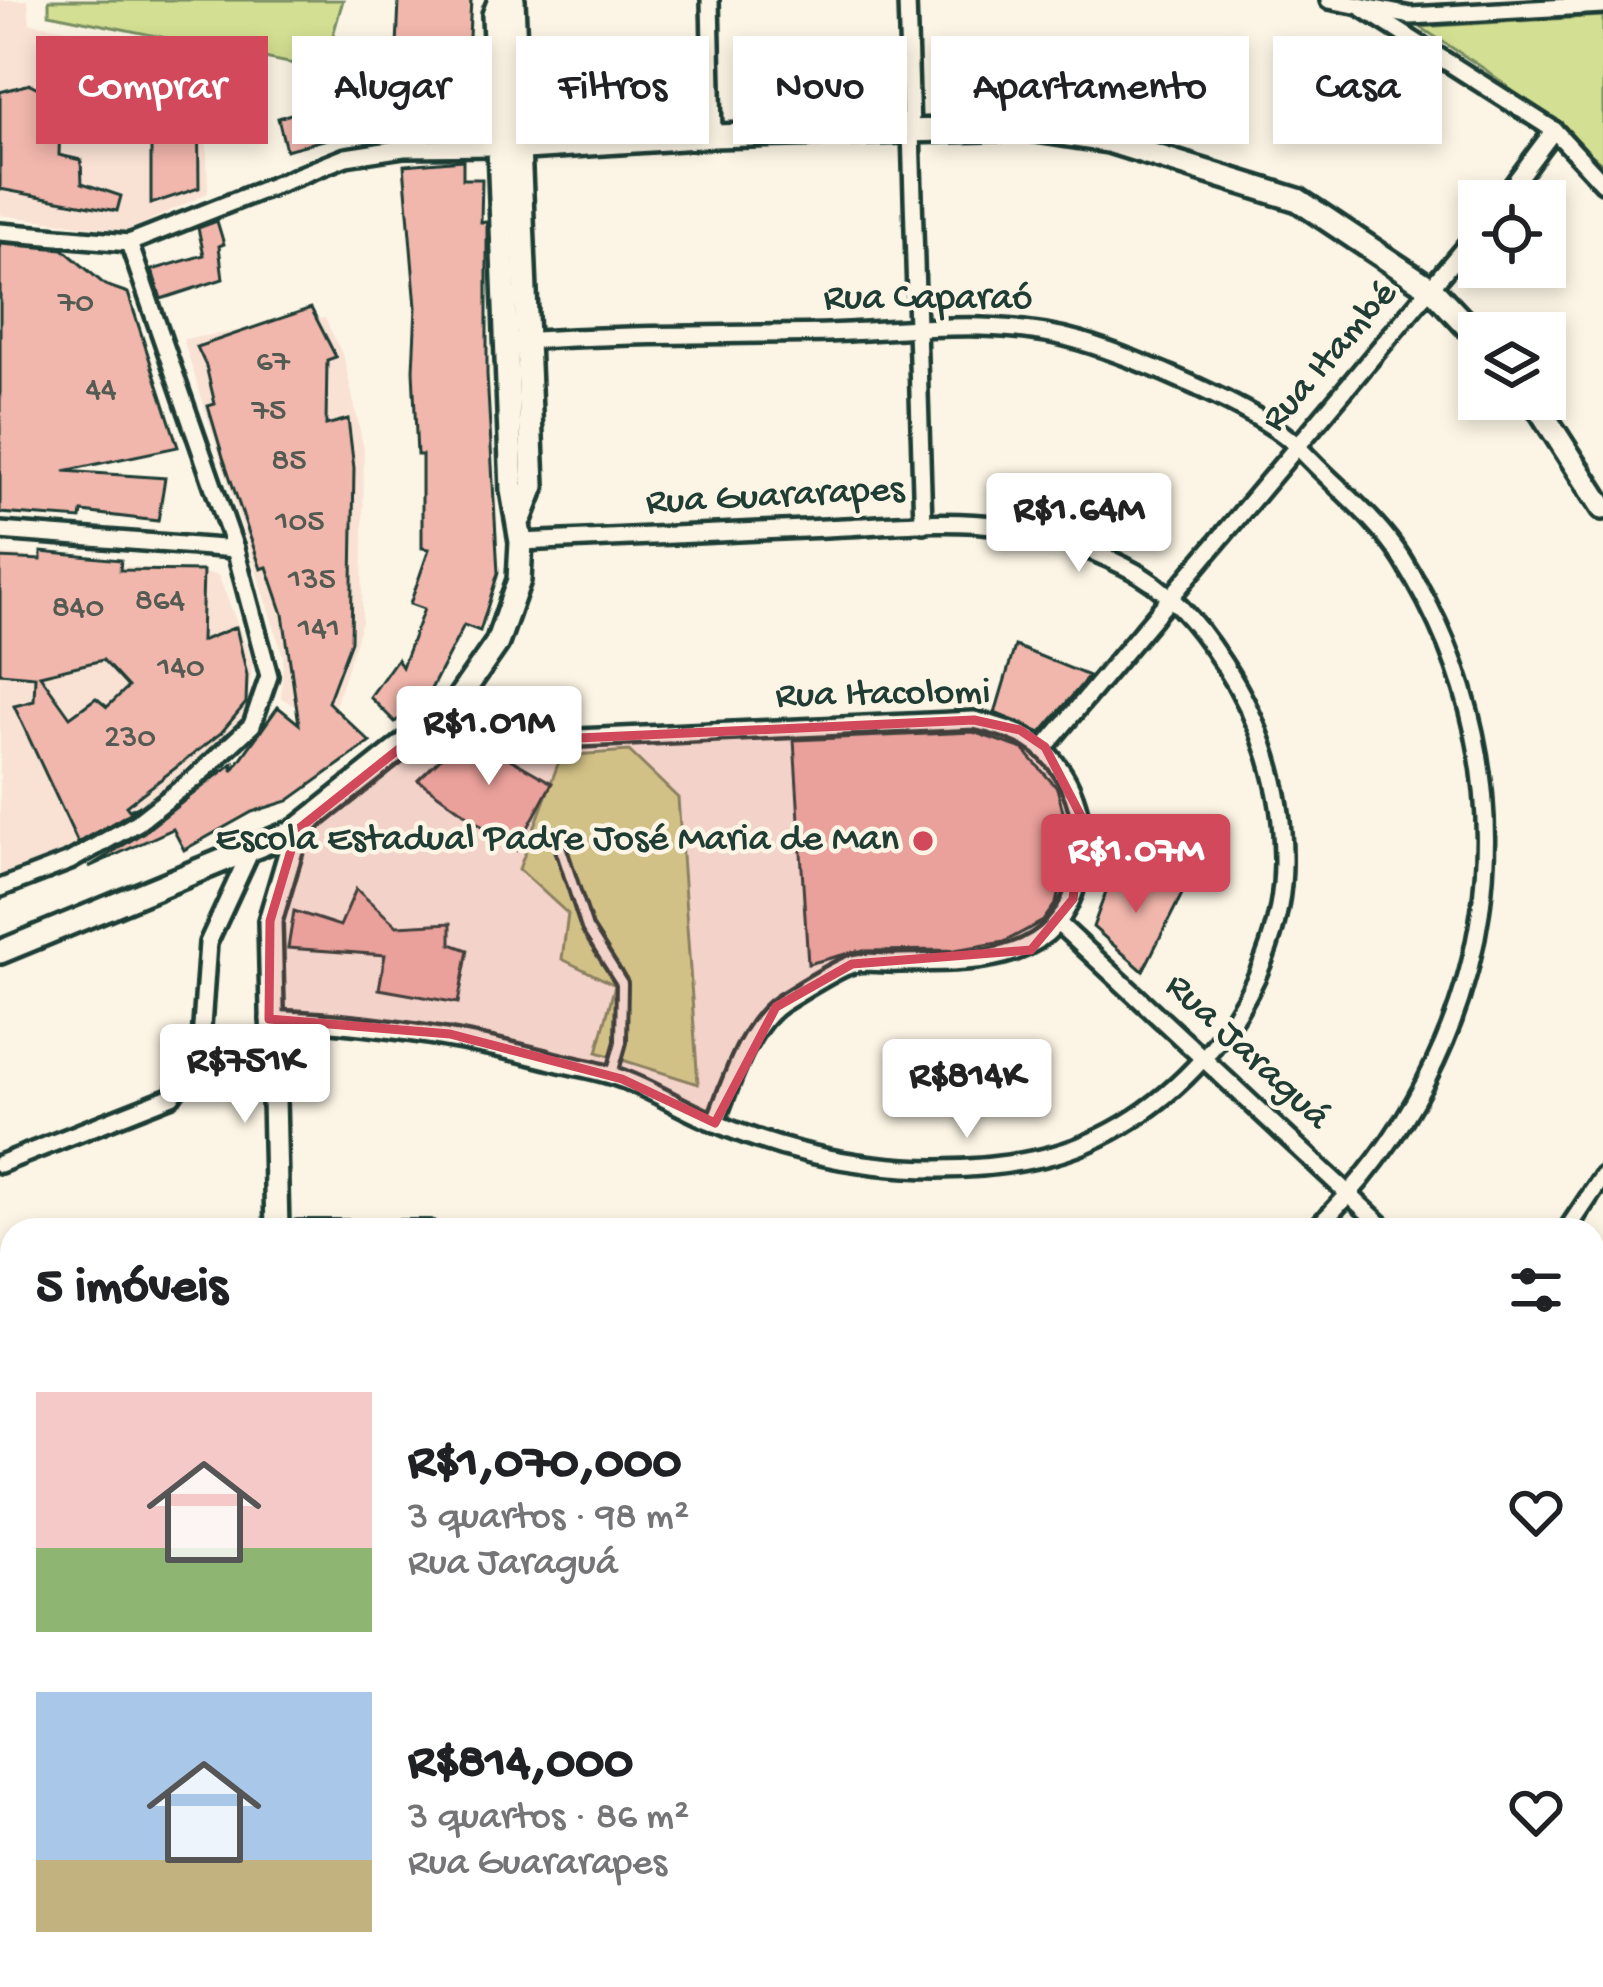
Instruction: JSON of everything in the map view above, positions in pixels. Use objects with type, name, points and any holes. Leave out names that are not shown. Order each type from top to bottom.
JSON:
[{"type":"street","points":[[710,0],[713,136]]},
{"type":"street","points":[[907,0],[923,524]]},
{"type":"street","points":[[1329,0],[1411,16],[1603,4]]},
{"type":"street","points":[[0,952],[296,830],[454,705],[483,668],[509,615],[519,580],[521,542],[512,490],[517,341],[503,2]]},
{"type":"street","points":[[1361,7],[1554,130],[1603,184]]},
{"type":"street","points":[[0,232],[129,243],[346,158],[404,148],[1023,128],[1108,141],[1298,200],[1433,290],[1458,317]]},
{"type":"street","points":[[1517,180],[1554,130]]},
{"type":"street","points":[[0,888],[70,861],[137,823],[252,725],[269,676],[267,652],[235,549],[129,243]]},
{"type":"street","name":"Rua Itambé","points":[[1045,747],[1458,257]]},
{"type":"street","name":"Rua Caparaó","points":[[517,341],[914,330],[1042,332],[1081,341],[1226,402],[1298,447],[1358,504],[1402,559],[1438,629],[1466,707],[1484,788],[1486,878],[1477,947],[1459,1012],[1426,1087],[1348,1197],[1326,1218]]},
{"type":"street","points":[[1546,420],[1603,508]]},
{"type":"street","name":"Rua Guararapes","points":[[269,1019],[373,1023],[450,1034],[612,1076],[715,1124],[846,1163],[978,1167],[1043,1158],[1094,1139],[1142,1113],[1207,1060],[1232,1023],[1274,918],[1284,864],[1280,810],[1246,698],[1174,598],[1128,567],[1075,545],[998,525],[923,524],[521,542]]},
{"type":"street","points":[[0,531],[235,549]]},
{"type":"street","name":"Rua Itacolomi","points":[[454,705],[484,721],[556,739],[974,720],[1020,730],[1045,747]]},
{"type":"street","points":[[715,1124],[742,1058],[776,1007],[852,964],[992,959],[1031,950],[1059,924],[1073,899],[1083,858],[1082,818],[1067,781],[1045,747]]},
{"type":"street","points":[[277,1218],[270,921],[296,830]]},
{"type":"street","points":[[0,1164],[172,1096],[200,1054],[208,943],[252,848]]},
{"type":"street","name":"Rua Jaraguá","points":[[1059,924],[1373,1218]]},
{"type":"street","points":[[1575,1218],[1603,1176]]},
{"type":"lane","points":[[557,837],[587,928],[622,983],[621,1042],[612,1076]]},
{"type":"highlighted area","points":[[454,705],[556,739],[974,720],[1020,730],[1045,747],[1082,818],[1073,899],[1031,950],[852,964],[776,1007],[715,1123],[622,1079],[450,1034],[269,1019],[270,921],[297,830]]},
{"type":"shaded area","points":[[0,0],[28,0],[30,23],[111,36],[36,36],[36,144],[207,144],[208,193],[128,231],[0,215]]},
{"type":"shaded area","points":[[325,318],[344,358],[364,449],[362,621],[336,703],[310,715],[281,698],[283,656],[183,339]]},
{"type":"shaded area","points":[[0,554],[218,575],[253,663],[242,734],[91,840],[0,876]]},
{"type":"green space","points":[[49,0],[343,0],[333,36],[292,36],[292,64],[268,59],[268,36],[157,36],[49,14]]},
{"type":"green space","points":[[1603,16],[1603,164],[1486,70],[1442,41],[1442,36],[1420,27]]},
{"type":"green space","points":[[629,751],[678,798],[698,1084],[597,1052],[615,985],[562,959],[568,914],[519,869],[561,756]]},
{"type":"building","points":[[399,0],[471,0],[469,36],[397,36]]},
{"type":"building","points":[[30,84],[36,87],[36,144],[59,144],[59,155],[81,160],[82,183],[121,196],[117,211],[0,189],[0,92]]},
{"type":"building","points":[[292,114],[292,144],[309,144],[286,150],[278,118]]},
{"type":"building","points":[[151,144],[199,144],[199,188],[151,204]]},
{"type":"building","points":[[463,160],[463,179],[482,179],[481,222],[487,222],[487,374],[498,573],[480,631],[464,625],[430,691],[395,722],[370,697],[397,659],[402,667],[424,609],[410,604],[429,549],[422,548],[422,455],[417,455],[413,370],[416,307],[404,165]]},
{"type":"building","points":[[217,221],[224,244],[219,246],[223,279],[161,299],[152,270],[204,255],[198,228]]},
{"type":"building","points":[[0,244],[63,249],[105,285],[128,293],[178,447],[64,471],[165,478],[158,521],[82,512],[81,519],[0,513]]},
{"type":"building","points":[[311,308],[336,357],[327,360],[326,425],[348,419],[354,468],[351,641],[328,702],[370,742],[288,801],[252,812],[184,850],[173,829],[89,867],[144,832],[233,763],[232,771],[278,707],[299,724],[283,614],[267,567],[261,569],[223,457],[208,406],[215,404],[197,347]]},
{"type":"building","points":[[41,552],[121,560],[120,570],[203,571],[201,641],[236,627],[247,675],[246,703],[221,733],[126,806],[129,810],[140,805],[130,813],[78,843],[14,706],[34,701],[35,676],[0,673],[0,558],[41,560]],"holes":[[[103,660],[128,687],[107,707],[96,698],[70,717],[40,675]]]},
{"type":"building","points":[[1015,646],[1089,676],[1041,733],[995,713]]},
{"type":"building","points":[[973,732],[1023,749],[1057,788],[1071,843],[1056,903],[1043,921],[1004,942],[954,950],[857,951],[808,964],[794,740]]},
{"type":"building","points":[[466,734],[552,783],[516,850],[418,780]]},
{"type":"building","points":[[1112,875],[1184,890],[1143,971],[1093,927]]},
{"type":"building","points":[[356,889],[397,926],[451,923],[451,944],[468,950],[458,1003],[379,989],[385,955],[288,948],[294,911],[340,926]]},
{"type":"place","name":"Escola Estadual Padre José Maria de Man","points":[[923,841]]}]
